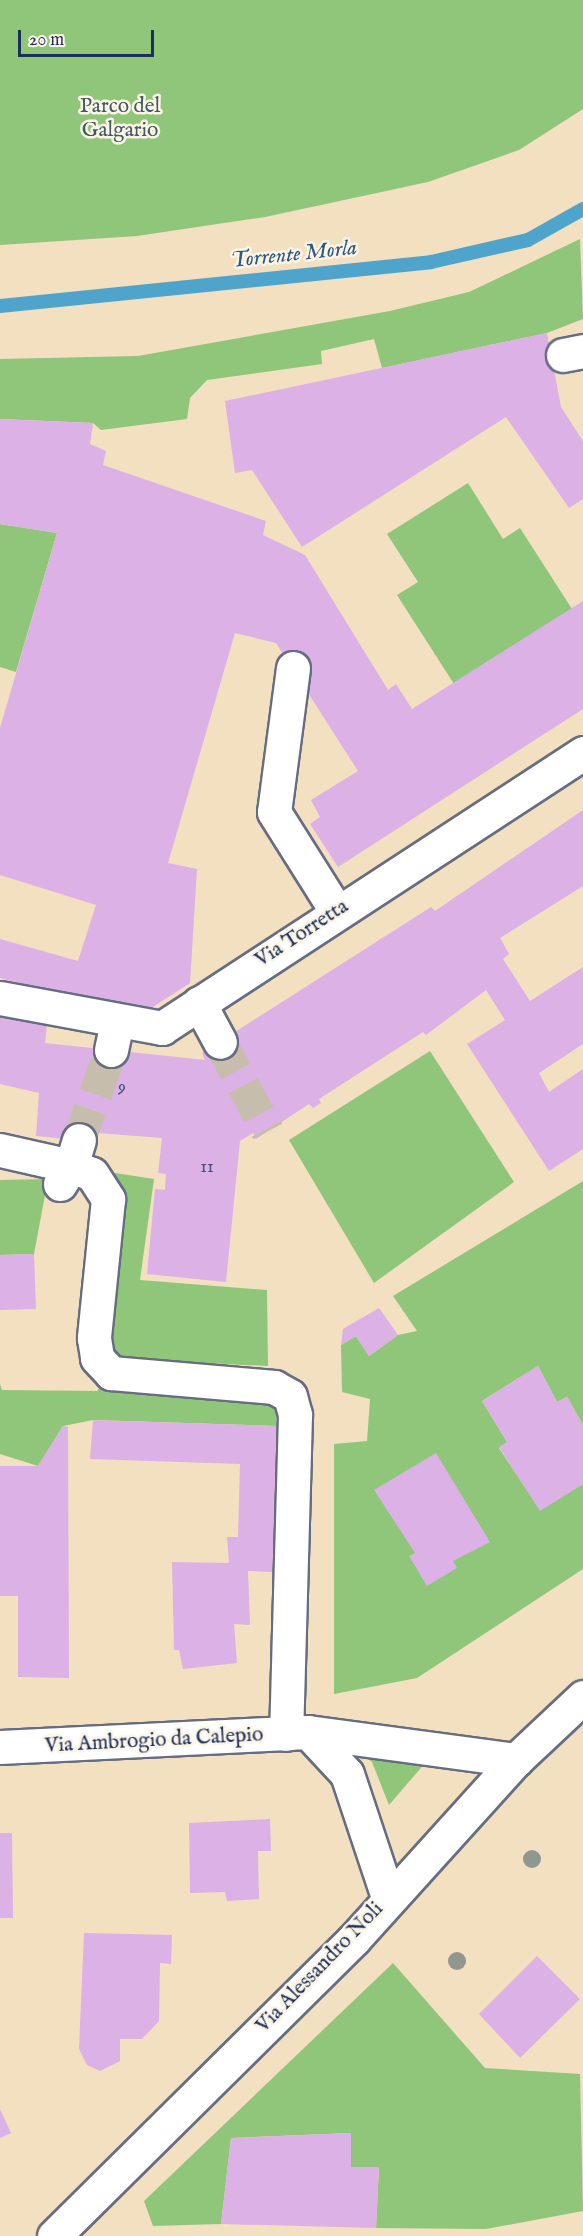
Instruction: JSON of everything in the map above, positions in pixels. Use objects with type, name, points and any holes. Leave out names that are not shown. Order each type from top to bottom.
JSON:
[{"type":"street","points":[[293,668],[274,812],[337,912]]},
{"type":"street","name":"Via Torretta","points":[[0,998],[114,1036],[162,1028],[583,753]]},
{"type":"street","points":[[199,1003],[219,1042]]},
{"type":"street","points":[[0,1150],[70,1163],[92,1174],[108,1199],[97,1358],[111,1373],[274,1387],[290,1396],[295,1415],[297,1733],[347,1774],[388,1897]]},
{"type":"street","name":"Via Alessandro Noli","points":[[54,2236],[354,1939],[388,1897],[516,1760],[583,1697]]},
{"type":"street","name":"Via Ambrogio da Calepio","points":[[0,1747],[297,1733],[516,1760]]},
{"type":"green space","name":"Parco del Galgario","points":[[0,0],[583,0],[583,109],[519,150],[428,182],[265,217],[137,236],[0,245]]},
{"type":"green space","points":[[580,239],[583,319],[547,333],[382,368],[374,339],[321,351],[322,364],[207,380],[190,398],[187,419],[101,430],[93,423],[0,419],[0,359],[138,356],[390,311],[469,292]]},
{"type":"green space","points":[[468,483],[503,539],[520,528],[572,609],[454,684],[397,595],[418,582],[387,534]]},
{"type":"green space","points":[[0,524],[57,533],[16,672],[0,667]]},
{"type":"green space","points":[[430,1051],[514,1182],[374,1283],[289,1140]]},
{"type":"green space","points":[[115,1173],[154,1179],[140,1280],[267,1290],[268,1366],[125,1359],[113,1350],[105,1338],[105,1321]]},
{"type":"green space","points":[[48,1179],[34,1254],[0,1255],[0,1180]]},
{"type":"green space","points":[[583,1181],[583,1425],[567,1397],[557,1402],[538,1366],[482,1401],[507,1442],[499,1448],[540,1510],[583,1484],[583,1569],[417,1678],[334,1694],[334,1444],[367,1441],[370,1399],[342,1392],[341,1345],[356,1336],[369,1356],[398,1335],[417,1331],[393,1296]]},
{"type":"green space","points":[[111,1373],[274,1387],[277,1426],[93,1420],[63,1426],[38,1466],[0,1454],[0,1384],[2,1390],[97,1391]]},
{"type":"green space","points":[[355,1749],[426,1762],[389,1805],[372,1762]]},
{"type":"green space","points":[[393,1963],[485,2068],[580,2074],[583,2211],[486,2229],[376,2228],[379,2167],[351,2167],[351,2133],[231,2138],[221,2224],[153,2226],[144,2201]]},
{"type":"building","points":[[547,333],[561,407],[583,441],[583,499],[569,508],[506,417],[302,547],[252,470],[235,473],[225,401]]},
{"type":"building","points":[[0,419],[93,423],[90,444],[106,451],[103,465],[266,521],[263,535],[305,555],[388,690],[396,684],[412,709],[583,601],[583,709],[338,867],[310,824],[320,817],[311,800],[358,771],[276,643],[235,633],[168,863],[197,869],[190,983],[142,1014],[0,978],[0,939],[78,961],[96,905],[0,875],[0,728],[57,533],[0,524]]},
{"type":"building","points":[[583,810],[583,886],[500,938],[509,954],[503,959],[530,1001],[583,967],[583,1044],[539,1073],[549,1092],[583,1069],[583,1149],[549,1171],[467,1044],[505,1020],[486,990],[426,1035],[423,1032],[319,1099],[321,1103],[313,1108],[309,1104],[256,1139],[253,1133],[240,1141],[226,1282],[147,1274],[155,1189],[165,1190],[166,1174],[158,1173],[162,1138],[98,1133],[98,1142],[36,1136],[39,1093],[0,1084],[0,1015],[47,1025],[45,1043],[205,1060],[202,1053],[431,907],[435,911]]},
{"type":"building","points":[[34,1254],[36,1309],[0,1310],[0,1255]]},
{"type":"building","points":[[379,1308],[398,1335],[369,1356],[356,1336],[341,1345],[343,1329]]},
{"type":"building","points":[[538,1366],[557,1402],[567,1397],[583,1425],[583,1484],[540,1511],[499,1447],[507,1442],[482,1401]]},
{"type":"building","points":[[93,1420],[277,1426],[273,1572],[248,1571],[250,1625],[234,1624],[237,1663],[183,1669],[179,1650],[174,1650],[172,1562],[229,1563],[227,1537],[238,1537],[240,1464],[90,1459]]},
{"type":"building","points":[[63,1426],[68,1427],[69,1678],[18,1677],[18,1596],[0,1596],[0,1466],[38,1466]]},
{"type":"building","points":[[436,1453],[490,1542],[453,1561],[457,1568],[427,1586],[409,1556],[415,1553],[374,1490]]},
{"type":"building","points":[[270,1819],[271,1851],[258,1851],[259,1899],[227,1901],[225,1892],[190,1893],[189,1823]]},
{"type":"building","points":[[0,1833],[12,1833],[13,1918],[0,1918]]},
{"type":"building","points":[[84,1933],[172,1935],[171,1964],[160,1963],[159,2021],[142,2039],[120,2039],[120,2061],[100,2071],[87,2065],[79,2049]]},
{"type":"building","points":[[537,1956],[580,1999],[520,2058],[479,2014]]},
{"type":"building","points":[[0,2109],[11,2133],[0,2138]]},
{"type":"building","points":[[351,2133],[351,2167],[379,2167],[376,2228],[221,2224],[231,2138]]},
{"type":"waterway","name":"Torrente Morla","points":[[0,306],[431,262],[528,240],[583,209]]},
{"type":"tunnel","points":[[220,1042],[268,1131]]},
{"type":"tunnel","points":[[79,1140],[111,1050]]}]
